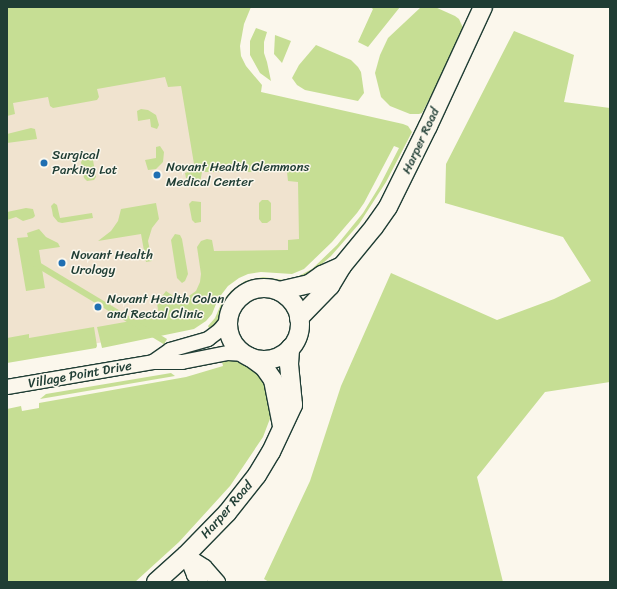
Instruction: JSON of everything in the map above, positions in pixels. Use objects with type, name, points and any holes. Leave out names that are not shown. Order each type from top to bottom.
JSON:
[{"type":"main road","name":"Harper Road","points":[[300,318],[330,286],[342,266],[374,228],[400,185],[483,7]]},
{"type":"main road","name":"Harper Road","points":[[279,291],[309,284],[322,275],[342,266]]},
{"type":"main road","points":[[248,356],[259,359],[276,358],[290,348],[298,334],[300,318],[296,307],[289,298],[279,291],[268,288],[257,289],[246,293],[237,300],[231,309],[228,320],[232,340],[238,348],[248,356],[264,367],[273,380],[282,426]]},
{"type":"main road","name":"Harper Road","points":[[156,582],[186,555],[242,495],[271,452],[293,405],[289,364],[290,348]]},
{"type":"street","name":"Village Point Drive","points":[[153,362],[170,350],[208,339],[220,330],[228,320]]},
{"type":"street","name":"Village Point Drive","points":[[7,387],[153,362],[182,362],[228,353],[248,356]]},
{"type":"street","points":[[186,555],[194,575],[201,582]]},
{"type":"street","points":[[186,555],[205,567],[218,582]]},
{"type":"shaded area","name":"Novant Health Clemmons Medical Center","points":[[7,7],[149,57],[302,165],[315,232],[287,256],[244,273],[221,289],[195,326],[7,359]]},
{"type":"green space","points":[[7,7],[251,7],[244,24],[240,46],[241,56],[246,66],[262,85],[261,92],[403,124],[408,126],[412,132],[386,182],[359,224],[331,256],[307,277],[283,283],[266,280],[248,283],[234,292],[226,303],[216,324],[209,328],[208,326],[215,318],[222,302],[231,291],[245,281],[263,277],[284,280],[293,279],[312,269],[337,245],[363,213],[379,187],[399,148],[394,146],[364,203],[357,213],[332,242],[304,269],[292,274],[261,272],[248,274],[239,278],[228,286],[218,299],[212,314],[206,321],[194,329],[102,348],[97,327],[159,316],[157,303],[166,291],[173,296],[180,298],[189,296],[196,291],[200,282],[201,274],[197,247],[201,241],[207,239],[212,240],[214,251],[288,250],[288,240],[299,239],[298,182],[288,181],[287,172],[202,172],[200,183],[190,182],[186,178],[185,173],[195,170],[181,86],[168,87],[165,77],[97,89],[99,97],[97,100],[53,108],[50,106],[48,97],[13,103],[15,114],[7,116]]},
{"type":"green space","points":[[370,7],[400,7],[368,47],[358,42],[373,9]]},
{"type":"green space","points":[[421,7],[435,7],[455,16],[459,19],[463,28],[422,113],[410,114],[390,106],[381,97],[375,73],[380,55],[388,38]]},
{"type":"green space","points":[[256,28],[267,32],[264,42],[264,53],[271,81],[260,73],[250,55],[250,41]]},
{"type":"green space","points":[[514,31],[574,55],[564,102],[610,108],[610,382],[545,392],[477,477],[503,582],[269,582],[264,579],[310,481],[341,386],[391,273],[497,320],[554,299],[591,281],[563,237],[445,203],[446,164]]},
{"type":"green space","points":[[275,35],[291,41],[282,63],[274,54]]},
{"type":"green space","points":[[316,45],[351,60],[358,67],[361,72],[364,93],[358,101],[305,90],[297,85],[292,78],[299,65]]},
{"type":"green space","points":[[141,109],[148,110],[156,115],[159,125],[157,129],[151,127],[150,119],[138,121],[137,111]]},
{"type":"green space","points":[[31,128],[35,129],[37,139],[7,143],[7,134]]},
{"type":"green space","points":[[160,146],[164,152],[163,162],[156,169],[148,170],[145,160],[156,158],[156,147]]},
{"type":"green space","points":[[91,158],[93,160],[96,177],[94,180],[87,181],[84,178],[81,162],[83,159]]},
{"type":"green space","points":[[262,200],[268,200],[271,203],[271,220],[267,223],[262,223],[259,219],[259,203]]},
{"type":"green space","points":[[192,201],[201,202],[201,222],[195,223],[192,220],[189,204]]},
{"type":"green space","points":[[54,203],[57,205],[60,218],[92,213],[93,218],[62,223],[58,222],[53,216],[51,206]]},
{"type":"green space","points":[[156,203],[159,219],[152,228],[148,241],[152,261],[146,262],[141,234],[98,241],[111,231],[118,221],[121,209]]},
{"type":"green space","points":[[26,208],[33,209],[35,216],[33,218],[23,221],[16,217],[7,220],[7,212]]},
{"type":"green space","points":[[39,229],[46,237],[58,243],[60,247],[39,250],[45,288],[26,291],[17,238],[28,237],[27,233]]},
{"type":"green space","points":[[175,234],[180,235],[182,239],[188,274],[185,281],[182,283],[177,278],[171,240]]},
{"type":"green space","points":[[28,256],[167,339],[164,344],[25,261]]},
{"type":"green space","points":[[94,327],[96,348],[7,363],[7,338],[29,334],[29,338]]},
{"type":"green space","points":[[221,358],[245,360],[267,379],[271,416],[263,437],[230,486],[179,542],[135,582],[7,582],[7,409],[21,406],[22,411],[39,408],[39,403],[186,377],[223,366]]},
{"type":"green space","points":[[171,373],[175,376],[40,399],[46,394]]},
{"type":"place","name":"Surgical Parking Lot","points":[[44,163]]},
{"type":"place","name":"Novant Health Clemmons Medical Center","points":[[157,175]]},
{"type":"place","name":"Novant Health Urology","points":[[62,263]]},
{"type":"place","name":"Novant Health Colon and Rectal Clinic","points":[[98,307]]}]
